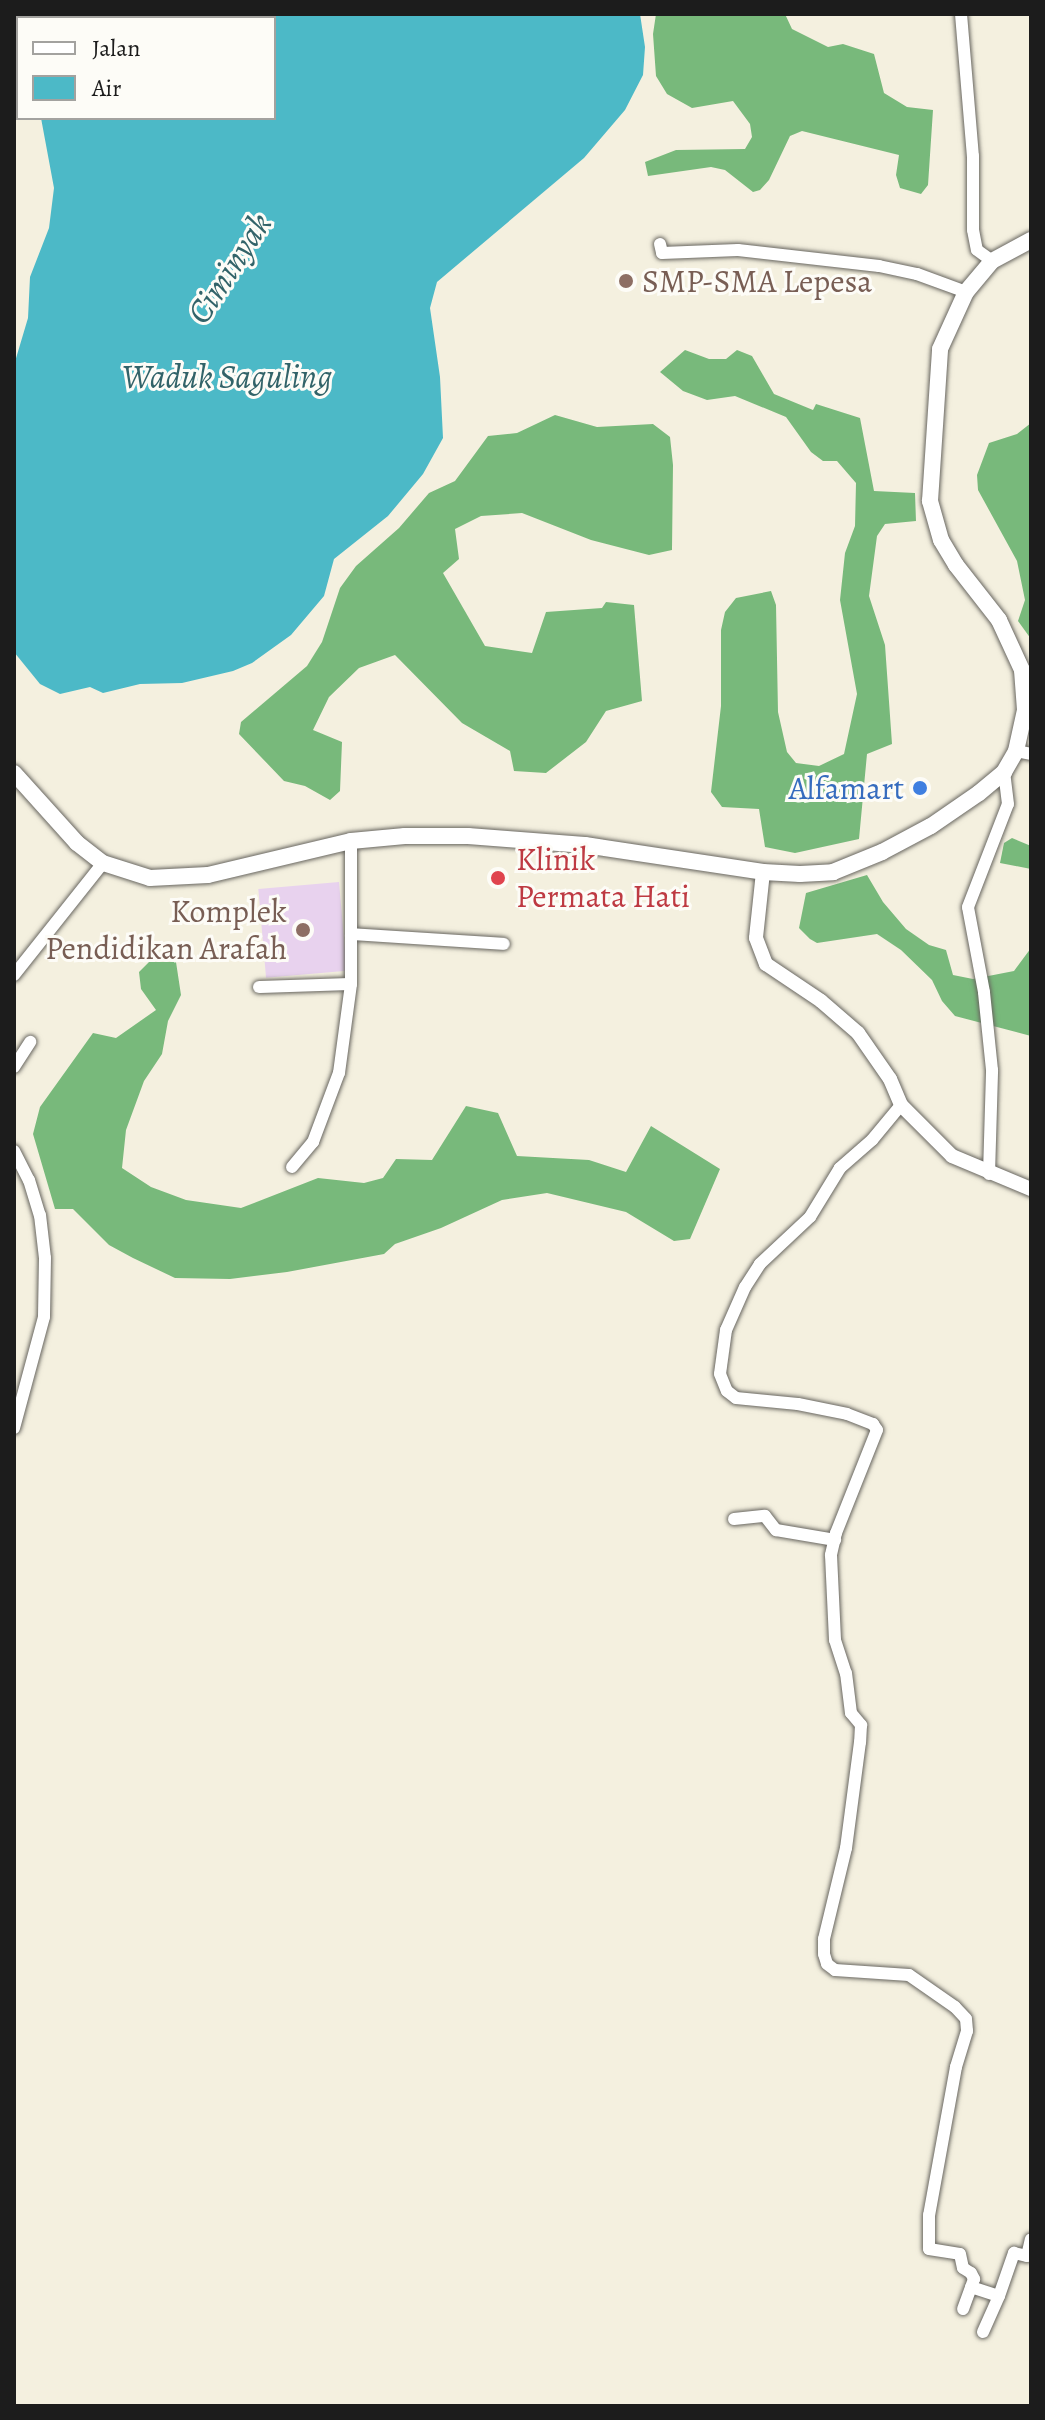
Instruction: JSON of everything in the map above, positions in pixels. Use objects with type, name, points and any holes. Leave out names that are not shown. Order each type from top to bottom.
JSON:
[{"type":"main road","points":[[14,773],[77,843],[103,863],[150,878],[180,879],[351,841],[468,836],[585,845],[763,872],[833,872],[859,864],[931,826],[1004,772],[1024,752],[1022,670],[999,620],[956,565],[941,540],[930,501],[940,349],[966,292],[992,261],[1031,240]]},
{"type":"street","points":[[961,14],[973,156],[973,230],[977,250],[992,261]]},
{"type":"street","points":[[660,244],[662,253],[738,250],[857,263],[917,274],[966,292]]},
{"type":"street","points":[[989,1174],[992,1070],[984,992],[968,907],[1008,804],[1004,772]]},
{"type":"street","points":[[292,1167],[313,1142],[341,1063],[351,984],[351,841]]},
{"type":"street","points":[[14,975],[103,863]]},
{"type":"street","points":[[763,872],[757,926],[760,956],[777,974],[821,1001],[858,1033],[890,1079],[901,1105],[952,1156],[1031,1189]]},
{"type":"street","points":[[351,934],[504,944]]},
{"type":"street","points":[[259,987],[351,984]]},
{"type":"street","points":[[14,1067],[30,1042]]},
{"type":"street","points":[[901,1105],[872,1140],[840,1168],[800,1228],[760,1264],[745,1287],[726,1330],[720,1374],[727,1391],[736,1398],[798,1404],[847,1414],[876,1427],[876,1437],[835,1540],[831,1569],[835,1640],[846,1673],[851,1713],[861,1725],[846,1848],[824,1939],[824,1954],[827,1964],[835,1970],[909,1975],[955,2007],[966,2019],[967,2031],[956,2067],[929,2215],[929,2249],[960,2254],[963,2268],[974,2279],[963,2309]]},
{"type":"street","points":[[14,1151],[29,1180],[40,1215],[45,1258],[44,1317],[14,1428]]},
{"type":"street","points":[[734,1519],[765,1516],[776,1530],[835,1540]]},
{"type":"street","points":[[983,2332],[1014,2253],[1027,2256],[1031,2239]]},
{"type":"street","points":[[971,2287],[999,2296]]},
{"type":"shaded area","name":"Komplek Pendidikan Arafah","points":[[339,882],[347,971],[266,978],[258,889]]},
{"type":"green space","points":[[656,14],[785,14],[792,29],[828,47],[843,44],[874,54],[884,93],[907,107],[933,110],[928,185],[921,194],[900,188],[896,175],[899,155],[802,131],[790,136],[769,180],[760,190],[753,192],[725,170],[711,167],[648,176],[645,162],[676,150],[745,149],[752,137],[750,124],[733,101],[692,108],[667,94],[656,76],[653,34]]},
{"type":"green space","points":[[685,350],[709,359],[726,359],[737,350],[752,356],[774,394],[813,410],[816,404],[860,418],[874,491],[915,493],[916,521],[885,524],[877,536],[869,596],[885,645],[892,744],[867,754],[859,839],[795,853],[765,847],[759,809],[722,807],[711,792],[721,706],[721,630],[725,612],[736,598],[771,591],[776,605],[778,712],[787,752],[796,763],[819,766],[844,754],[857,694],[840,600],[845,553],[855,526],[856,483],[837,461],[823,461],[811,452],[786,417],[735,396],[707,400],[683,391],[660,372]]},
{"type":"green space","points":[[555,415],[597,427],[653,424],[670,437],[673,465],[672,550],[649,555],[591,540],[522,513],[481,516],[455,529],[459,559],[443,573],[485,646],[532,653],[546,612],[602,608],[606,602],[634,605],[642,701],[606,711],[586,742],[546,773],[514,771],[510,751],[462,723],[395,655],[359,668],[329,697],[313,730],[342,742],[340,791],[330,800],[305,786],[284,781],[239,734],[241,722],[307,666],[322,642],[340,588],[356,566],[399,528],[429,493],[455,481],[488,436],[517,433]]},
{"type":"green space","points":[[1031,423],[1031,639],[1018,621],[1025,600],[1017,561],[978,490],[977,475],[989,443],[1017,434]]},
{"type":"green space","points":[[1012,838],[1031,846],[1031,869],[1000,863],[1004,843]]},
{"type":"green space","points":[[867,875],[883,902],[906,929],[929,945],[946,950],[953,975],[973,979],[1014,971],[1031,948],[1031,1036],[955,1016],[942,1001],[932,980],[901,950],[877,934],[817,943],[799,928],[806,893]]},
{"type":"green space","points":[[149,962],[176,962],[181,995],[168,1021],[162,1054],[144,1081],[126,1130],[122,1168],[151,1187],[186,1200],[241,1208],[318,1178],[364,1183],[383,1178],[396,1159],[432,1160],[466,1106],[498,1113],[517,1156],[589,1160],[626,1172],[651,1126],[720,1169],[690,1239],[674,1241],[626,1212],[547,1193],[502,1200],[441,1228],[395,1244],[384,1254],[287,1272],[230,1279],[175,1278],[133,1258],[109,1245],[73,1209],[55,1209],[33,1134],[40,1107],[93,1033],[116,1038],[156,1010],[141,989],[139,972]]},
{"type":"water","name":"Waduk Saguling","points":[[640,14],[645,47],[643,75],[625,110],[584,158],[437,282],[430,308],[440,377],[443,438],[423,474],[388,516],[334,559],[324,596],[291,635],[252,663],[233,671],[182,683],[140,684],[103,693],[90,687],[60,694],[40,684],[14,652],[14,365],[28,318],[30,277],[49,228],[54,188],[41,120],[276,120],[276,16],[26,16]]},
{"type":"place","name":"SMP-SMA Lepesa","points":[[626,281]]},
{"type":"place","name":"Alfamart","points":[[920,788]]},
{"type":"place","name":"Klinik Permata Hati","points":[[498,878]]},
{"type":"place","name":"Komplek Pendidikan Arafah","points":[[303,930]]},
{"type":"water label","name":"Ciminyak","points":[[229,268]]}]
